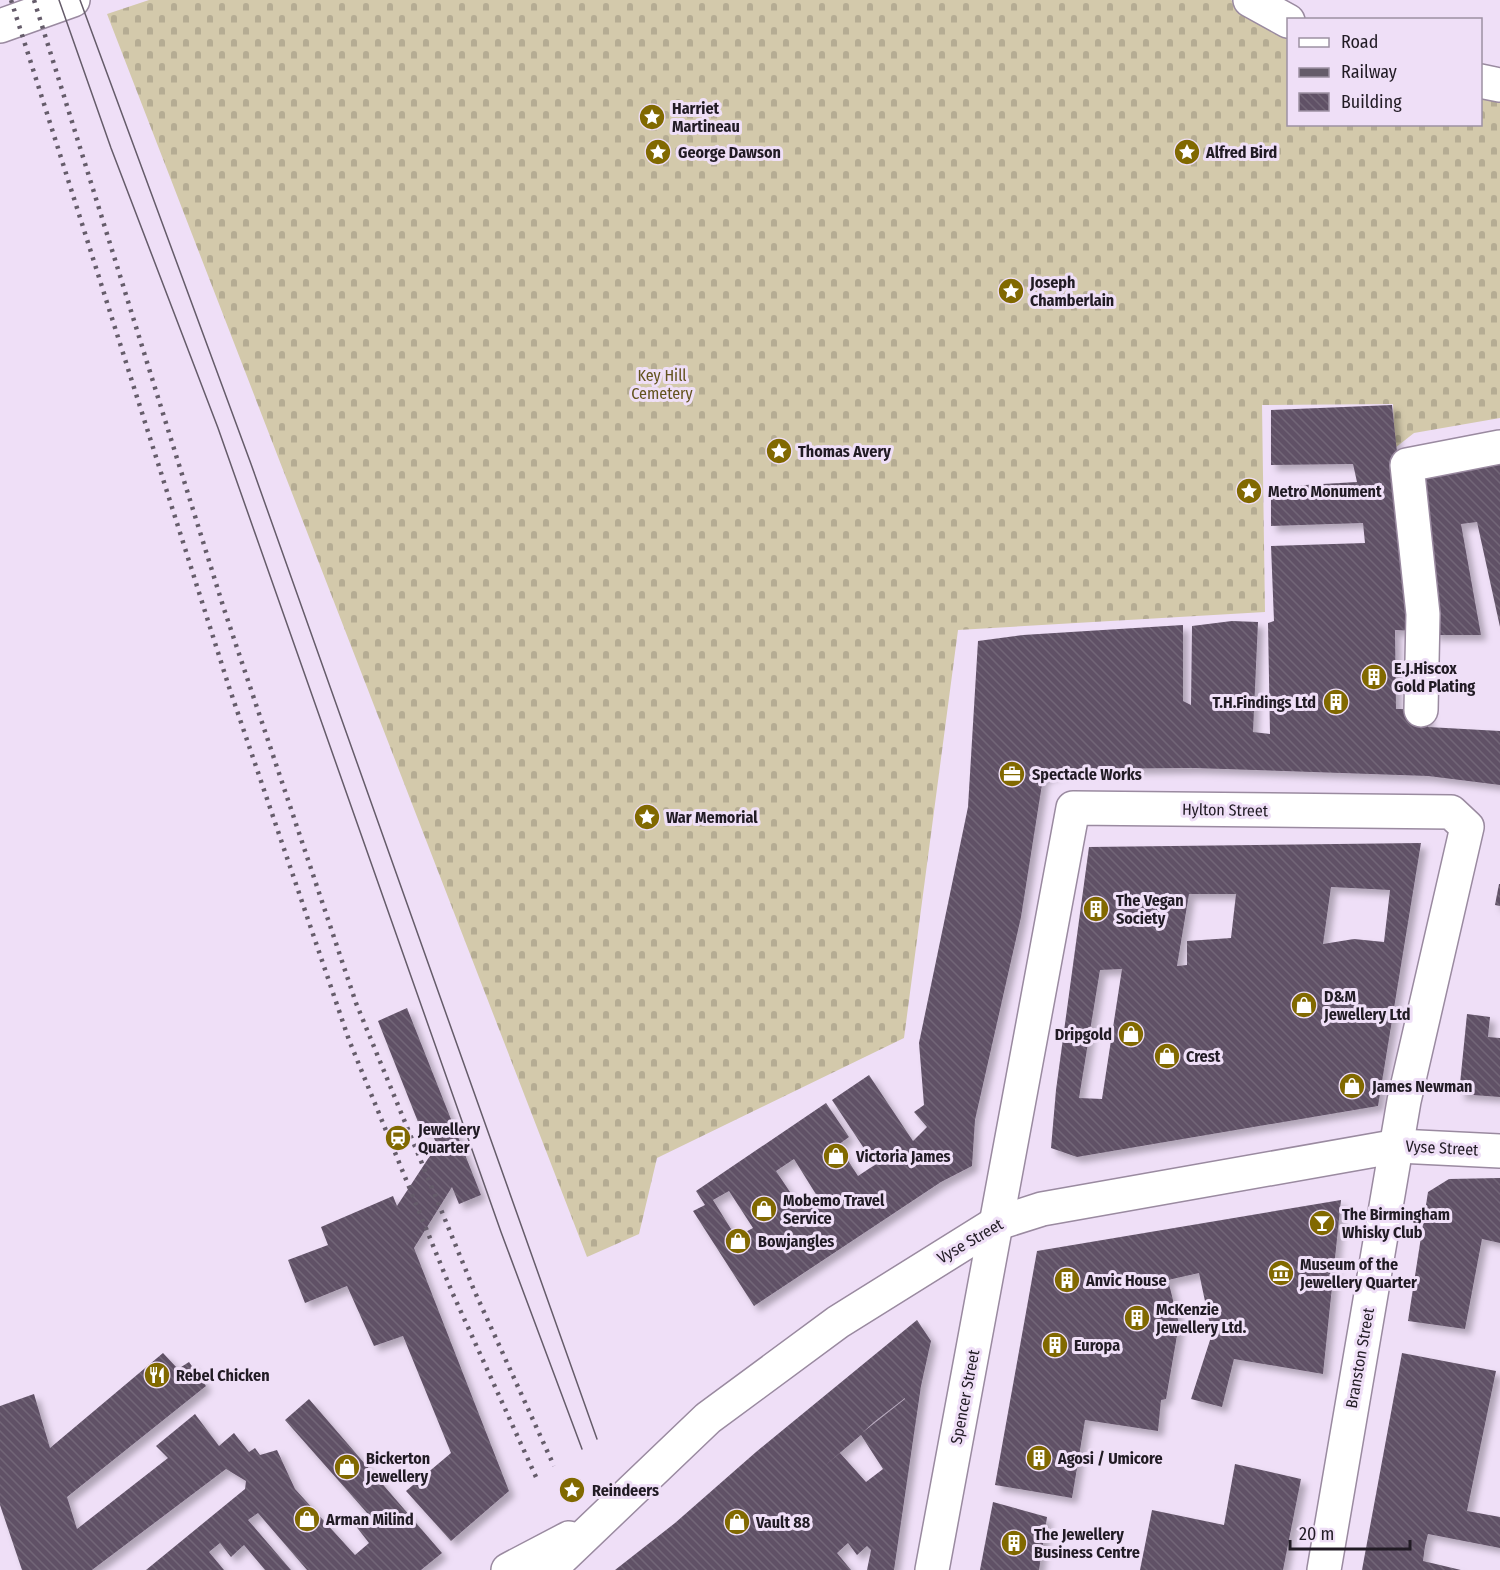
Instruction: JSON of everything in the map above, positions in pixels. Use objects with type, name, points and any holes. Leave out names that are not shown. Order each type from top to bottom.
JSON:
[{"type":"main road","points":[[0,26],[73,0]]},
{"type":"main road","points":[[1250,0],[1287,20]]},
{"type":"main road","points":[[1482,81],[1500,85]]},
{"type":"main road","points":[[1421,710],[1423,614],[1407,465],[1500,447]]},
{"type":"main road","name":"Hylton Street","points":[[995,1224],[1073,808],[1451,812],[1467,827],[1404,1101],[1398,1146]]},
{"type":"main road","name":"Vyse Street","points":[[549,1570],[717,1411],[838,1322],[995,1224],[1042,1209],[1398,1146],[1500,1151]]},
{"type":"main road","name":"Branston Street","points":[[1323,1570],[1398,1146]]},
{"type":"main road","name":"Spencer Street","points":[[932,1570],[991,1262],[995,1224]]},
{"type":"main road","name":"Vyse Street","points":[[508,1570],[595,1525]]},
{"type":"green space","name":"Key Hill Cemetery","points":[[149,0],[1231,0],[1287,31],[1287,126],[1482,126],[1482,94],[1500,96],[1500,418],[1414,433],[1395,448],[1393,404],[1262,405],[1265,612],[958,630],[904,1038],[657,1158],[639,1234],[587,1257],[107,14]]},
{"type":"building","points":[[1392,405],[1416,631],[1395,630],[1396,709],[1428,709],[1428,727],[1500,731],[1500,785],[1428,776],[1194,768],[1064,769],[1043,778],[1021,917],[975,1120],[972,1166],[941,1182],[754,1306],[693,1211],[705,1205],[696,1191],[826,1103],[849,1137],[838,1145],[858,1176],[875,1165],[832,1100],[869,1075],[913,1141],[927,1127],[914,1112],[924,1105],[919,1043],[968,807],[978,641],[1023,635],[1183,625],[1183,701],[1191,705],[1192,626],[1232,621],[1258,622],[1253,732],[1270,734],[1268,623],[1274,621],[1271,546],[1365,543],[1363,523],[1271,526],[1271,487],[1357,482],[1353,464],[1271,465],[1271,410]],"holes":[[[794,1159],[817,1196],[800,1207],[776,1171]],[[729,1191],[753,1228],[736,1237],[713,1200]]]},
{"type":"building","points":[[1500,461],[1500,627],[1477,522],[1461,524],[1481,635],[1433,635],[1421,472]]},
{"type":"building","points":[[1421,843],[1378,1106],[1077,1157],[1051,1148],[1056,1090],[1089,847]],"holes":[[[1331,887],[1390,890],[1384,942],[1354,939],[1323,944]],[[1189,894],[1236,894],[1231,938],[1187,941],[1187,965],[1177,966]],[[1122,969],[1102,1099],[1079,1098],[1100,970]]]},
{"type":"building","points":[[1500,884],[1500,906],[1495,905]]},
{"type":"building","points":[[407,1008],[481,1195],[459,1204],[452,1187],[414,1248],[509,1491],[451,1541],[406,1491],[451,1453],[403,1336],[374,1346],[347,1286],[305,1303],[288,1260],[328,1245],[321,1227],[393,1196],[397,1206],[437,1145],[430,1129],[422,1132],[378,1021]]},
{"type":"building","points":[[1467,1014],[1490,1017],[1488,1037],[1500,1038],[1500,1097],[1459,1094]]},
{"type":"building","points":[[1500,1178],[1500,1243],[1482,1239],[1465,1329],[1408,1321],[1428,1192],[1449,1179]]},
{"type":"building","points":[[1341,1200],[1323,1374],[1234,1359],[1222,1407],[1191,1399],[1212,1334],[1199,1273],[1168,1280],[1179,1324],[1166,1399],[1161,1400],[1158,1431],[1085,1420],[1072,1498],[995,1485],[1037,1251]]},
{"type":"building","points":[[917,1320],[931,1341],[921,1386],[894,1570],[867,1570],[871,1550],[867,1546],[857,1555],[848,1543],[837,1553],[851,1570],[615,1570],[675,1523],[756,1452]],"holes":[[[905,1399],[862,1433],[874,1422]],[[861,1435],[883,1469],[866,1482],[840,1453],[822,1468]]]},
{"type":"building","points":[[163,1353],[178,1369],[189,1362],[206,1386],[67,1497],[77,1529],[168,1458],[156,1446],[195,1414],[219,1446],[234,1433],[249,1452],[255,1448],[260,1455],[277,1450],[295,1489],[355,1555],[369,1543],[355,1525],[368,1514],[285,1420],[309,1399],[442,1553],[421,1570],[307,1570],[258,1513],[248,1520],[291,1570],[265,1570],[244,1545],[231,1557],[220,1543],[209,1552],[224,1570],[146,1570],[245,1489],[246,1481],[226,1469],[92,1570],[22,1570],[0,1505],[0,1406],[34,1394],[50,1448]]},
{"type":"building","points":[[1402,1353],[1496,1371],[1467,1511],[1500,1517],[1500,1548],[1428,1534],[1425,1546],[1423,1561],[1461,1570],[1362,1570]]},
{"type":"building","points":[[1235,1464],[1301,1479],[1283,1570],[1140,1570],[1152,1510],[1224,1525]]},
{"type":"building","name":"The Jewellery Business Centre","points":[[993,1502],[1047,1517],[1039,1570],[980,1570]]},
{"type":"tram line","points":[[59,0],[111,148],[218,428],[501,1232],[582,1449]]},
{"type":"tram line","points":[[80,0],[251,464],[597,1439]]},
{"type":"railway","points":[[11,0],[229,687],[349,1040],[452,1292],[536,1477]]},
{"type":"railway","points":[[34,0],[224,609],[356,1003],[474,1290],[554,1466]]},
{"type":"place","name":"Harriet Martineau","points":[[652,117]]},
{"type":"place","name":"George Dawson","points":[[658,152]]},
{"type":"place","name":"Alfred Bird","points":[[1187,152]]},
{"type":"place","name":"Joseph Chamberlain","points":[[1011,291]]},
{"type":"place","name":"Thomas Avery","points":[[779,451]]},
{"type":"place","name":"Metro Monument","points":[[1249,491]]},
{"type":"place","name":"E.J.Hiscox Gold Plating","points":[[1374,677]]},
{"type":"place","name":"T.H.Findings Ltd","points":[[1336,702]]},
{"type":"place","name":"Spectacle Works","points":[[1012,774]]},
{"type":"place","name":"War Memorial","points":[[647,817]]},
{"type":"place","name":"The Vegan Society","points":[[1096,909]]},
{"type":"place","name":"D&M Jewellery Ltd","points":[[1304,1005]]},
{"type":"place","name":"Dripgold","points":[[1131,1034]]},
{"type":"place","name":"Crest","points":[[1167,1056]]},
{"type":"place","name":"James Newman","points":[[1352,1086]]},
{"type":"place","name":"Jewellery Quarter","points":[[398,1138]]},
{"type":"place","name":"Victoria James","points":[[836,1156]]},
{"type":"place","name":"Mobemo Travel Service","points":[[764,1209]]},
{"type":"place","name":"The Birmingham Whisky Club","points":[[1322,1223]]},
{"type":"place","name":"Bowjangles","points":[[738,1241]]},
{"type":"place","name":"Museum of the Jewellery Quarter","points":[[1281,1273]]},
{"type":"place","name":"Anvic House","points":[[1067,1280]]},
{"type":"place","name":"McKenzie Jewellery Ltd.","points":[[1137,1318]]},
{"type":"place","name":"Europa","points":[[1055,1345]]},
{"type":"place","name":"Rebel Chicken","points":[[157,1375]]},
{"type":"place","name":"Agosi / Umicore","points":[[1039,1458]]},
{"type":"place","name":"Bickerton Jewellery","points":[[347,1467]]},
{"type":"place","name":"Reindeers","points":[[572,1490]]},
{"type":"place","name":"Arman Milind","points":[[307,1519]]},
{"type":"place","name":"Vault 88","points":[[737,1522]]},
{"type":"place","name":"The Jewellery Business Centre","points":[[1014,1543]]}]
